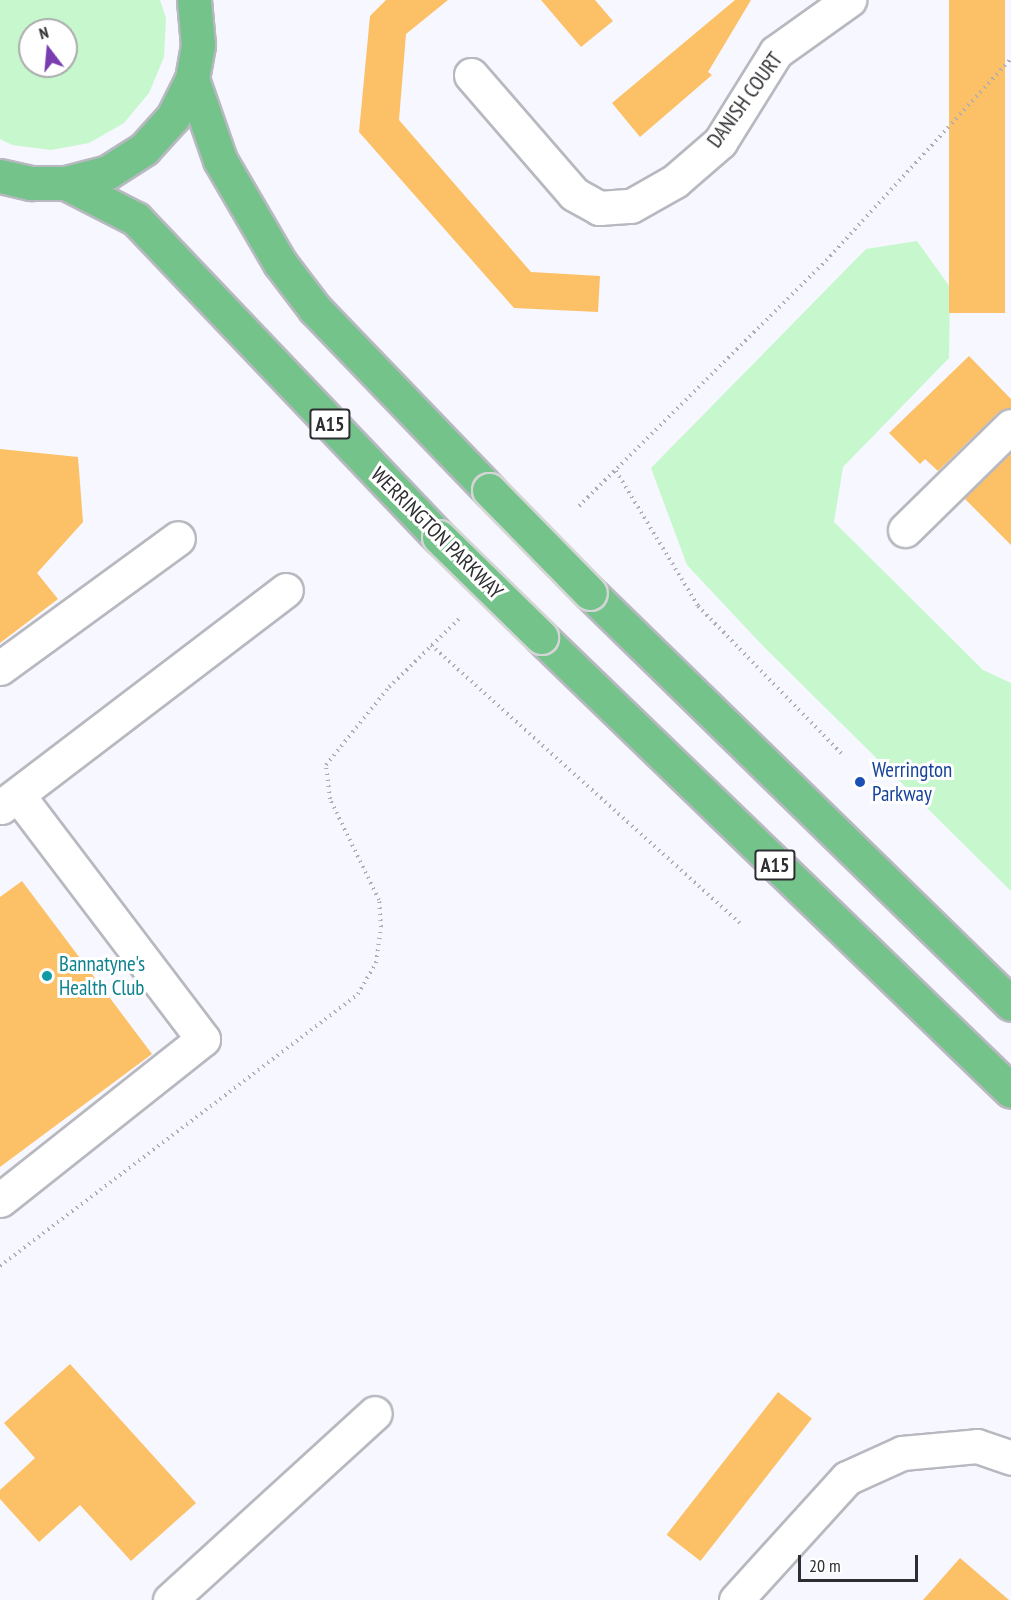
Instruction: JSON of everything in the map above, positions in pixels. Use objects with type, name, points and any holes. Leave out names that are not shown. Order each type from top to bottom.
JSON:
[{"type":"highway","points":[[0,176],[31,183],[66,183],[108,172],[144,149],[173,117],[192,79],[198,45],[199,4]]},
{"type":"highway","points":[[192,79],[220,160],[280,263],[315,309],[590,593],[1011,1004]]},
{"type":"highway","name":"WERRINGTON PARKWAY","points":[[66,183],[136,219],[439,537],[1011,1091]]},
{"type":"street","name":"DANISH COURT","points":[[471,75],[574,194],[599,207],[631,206],[675,181],[720,142],[776,52],[833,4]]},
{"type":"street","points":[[905,530],[1011,426]]},
{"type":"street","points":[[0,668],[178,538]]},
{"type":"street","points":[[0,1200],[203,1039],[9,801],[286,590]]},
{"type":"street","points":[[170,1600],[375,1413]]},
{"type":"street","points":[[736,1600],[847,1478],[902,1453],[977,1446],[1011,1458]]},
{"type":"path","points":[[579,506],[830,256],[1011,59]]},
{"type":"path","points":[[616,471],[698,606],[842,754]]},
{"type":"path","points":[[0,1266],[358,994],[376,963],[381,927],[379,900],[330,799],[326,765],[360,720],[430,645],[461,616]]},
{"type":"path","points":[[430,645],[740,923]]},
{"type":"green space","points":[[0,0],[160,0],[166,18],[164,57],[149,93],[124,123],[89,143],[51,150],[12,145],[0,139]]},
{"type":"green space","points":[[917,241],[950,287],[949,358],[843,467],[834,522],[983,670],[1011,683],[1011,891],[765,648],[687,565],[651,468],[866,249]]},
{"type":"building","points":[[386,0],[448,0],[406,34],[399,120],[531,272],[600,276],[598,312],[514,308],[359,132],[370,16]]},
{"type":"building","points":[[541,0],[595,0],[613,21],[581,47]]},
{"type":"building","points":[[735,0],[751,0],[708,72],[712,75],[640,137],[612,103]]},
{"type":"building","points":[[949,0],[1005,0],[1005,313],[949,313]]},
{"type":"building","points":[[969,356],[1011,399],[1011,408],[998,413],[938,471],[925,459],[920,464],[889,433]]},
{"type":"building","points":[[0,449],[78,457],[83,522],[37,573],[58,599],[0,643]]},
{"type":"building","points":[[1011,452],[1011,545],[964,498]]},
{"type":"building","name":"Bannatyne's Health Club","points":[[22,881],[152,1054],[0,1167],[0,897]]},
{"type":"building","points":[[70,1364],[196,1503],[131,1561],[80,1505],[39,1542],[0,1499],[0,1490],[35,1458],[4,1423]]},
{"type":"building","points":[[778,1392],[812,1418],[700,1561],[667,1535]]},
{"type":"building","points":[[960,1558],[1009,1600],[923,1600]]},
{"type":"place","name":"Werrington Parkway","points":[[860,782]]},
{"type":"place","name":"Bannatyne's Health Club","points":[[47,976]]}]
